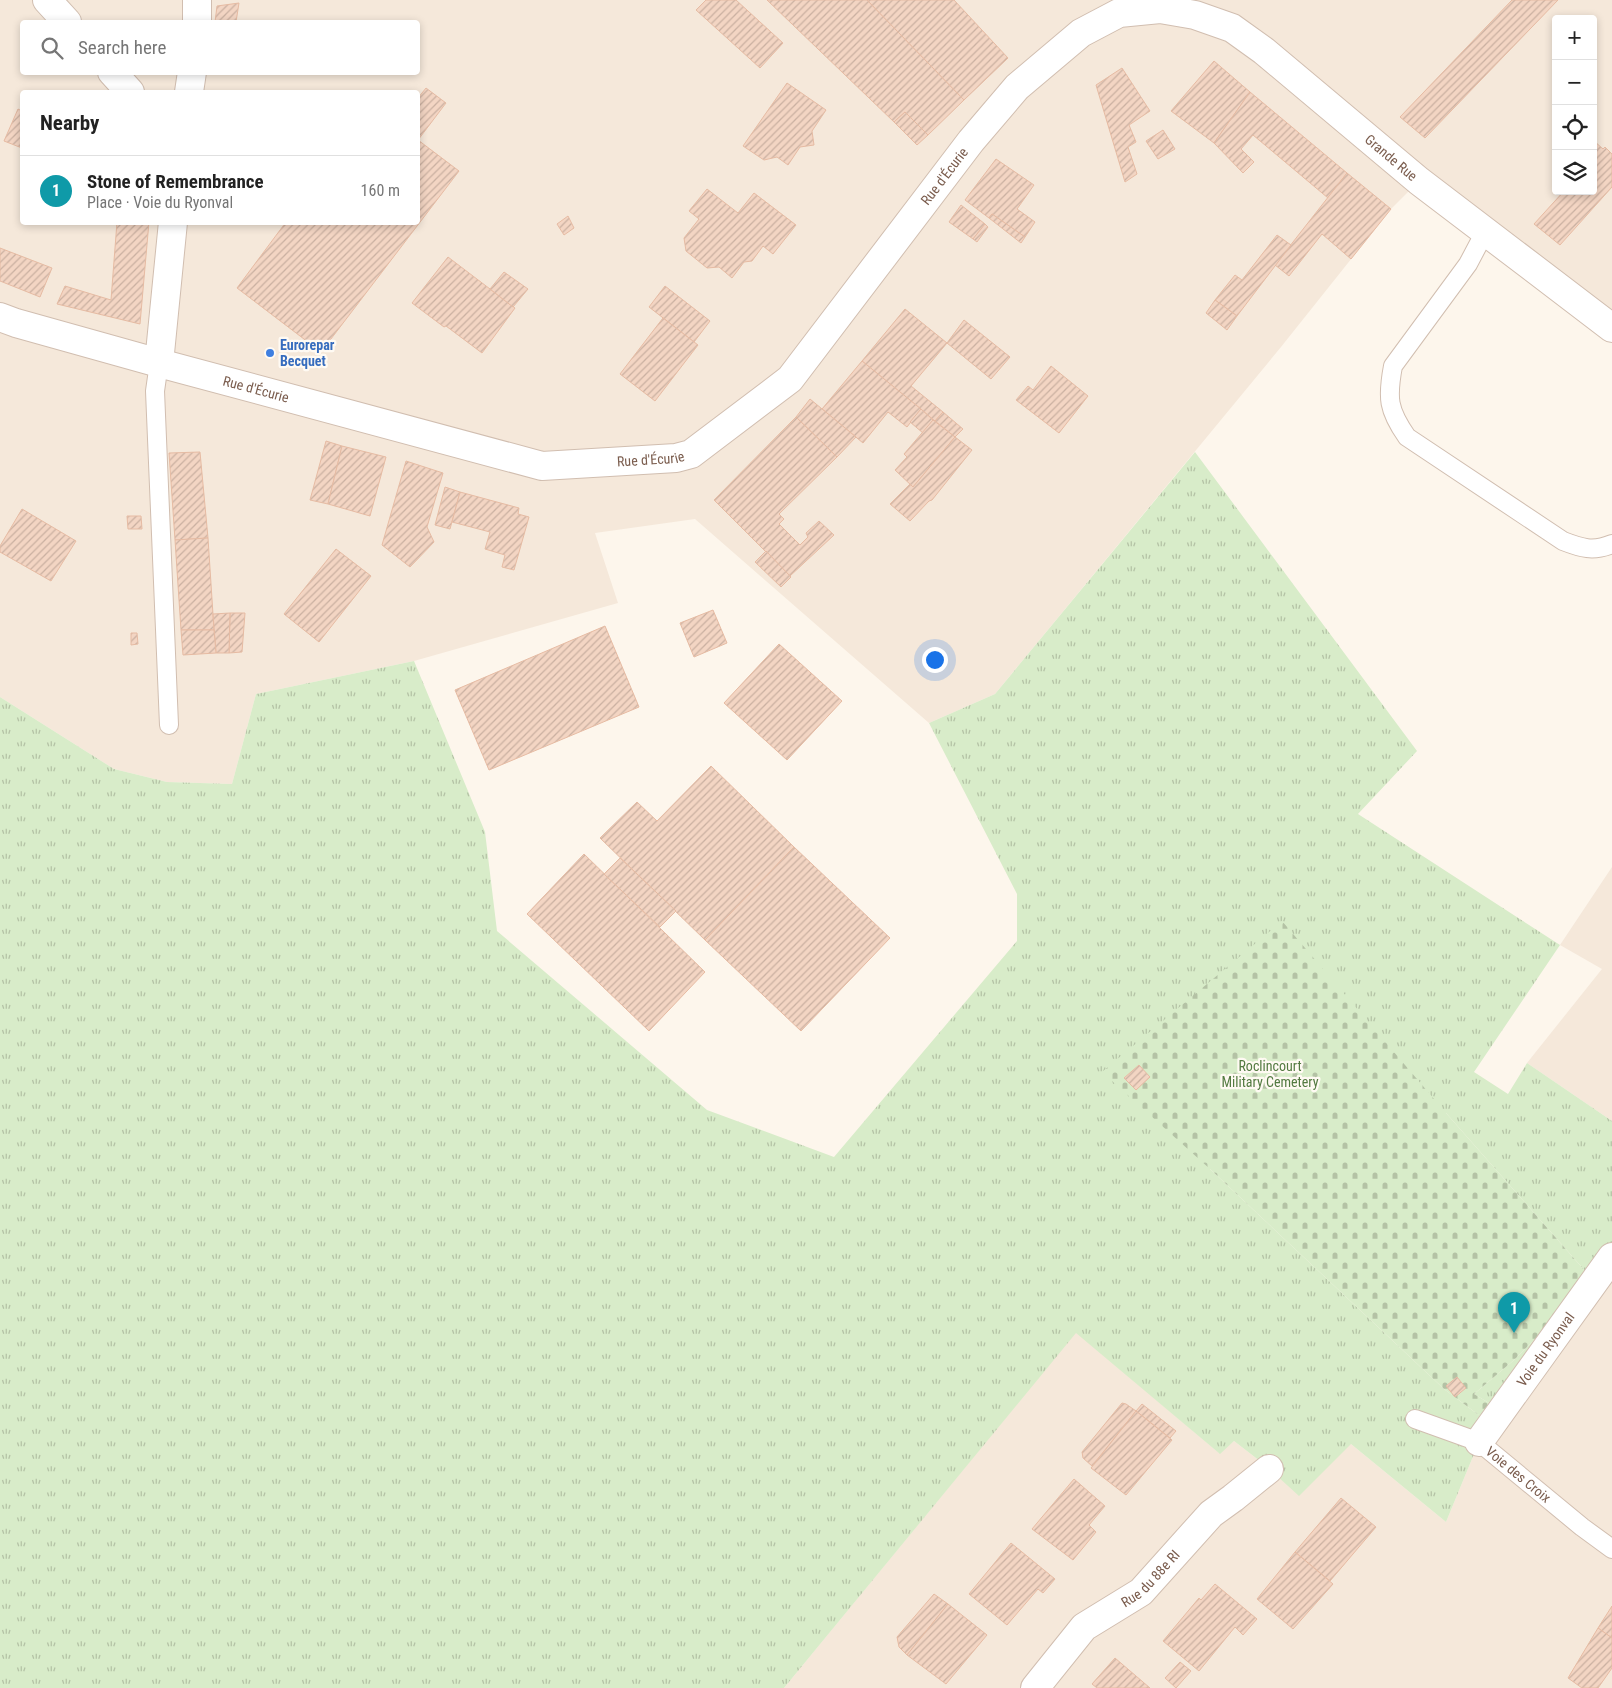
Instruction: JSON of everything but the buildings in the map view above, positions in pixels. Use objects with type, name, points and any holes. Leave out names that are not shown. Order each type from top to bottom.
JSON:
[{"type":"street","points":[[47,0],[66,20]]},
{"type":"street","points":[[197,0],[197,20]]},
{"type":"street","name":"Grande Rue","points":[[1160,5],[1232,28],[1272,57],[1419,181],[1486,230],[1612,328]]},
{"type":"street","name":"Rue d'Écurie","points":[[0,317],[159,363],[542,466],[676,458],[691,454],[790,378],[971,141],[1017,87],[1081,33],[1119,13],[1160,5]]},
{"type":"street","points":[[115,75],[128,90]]},
{"type":"street","points":[[189,90],[192,75]]},
{"type":"street","points":[[159,363],[173,225]]},
{"type":"street","name":"Voie du Ryonval","points":[[1479,1442],[1612,1257]]},
{"type":"street","name":"Rue du 88e RI","points":[[1035,1688],[1084,1627],[1141,1592],[1211,1514],[1268,1469]]},
{"type":"lane","points":[[1486,230],[1468,264],[1393,366],[1389,386],[1390,404],[1398,424],[1407,437],[1563,541],[1582,548],[1601,548],[1612,544]]},
{"type":"lane","points":[[159,363],[155,392],[169,725]]},
{"type":"lane","name":"Voie des Croix","points":[[1415,1418],[1479,1442],[1582,1527],[1612,1549]]},
{"type":"shaded area","points":[[0,0],[1612,0],[1612,328],[1419,181],[1391,209],[1281,347],[995,694],[929,723],[695,519],[595,533],[618,603],[414,661],[256,694],[232,784],[167,782],[114,769],[0,697]]},
{"type":"shaded area","points":[[1612,867],[1612,1121],[1527,1063],[1602,969],[1560,945]]},
{"type":"shaded area","points":[[1612,1257],[1612,1688],[784,1688],[1076,1332],[1219,1453],[1234,1441],[1265,1465],[1351,1444],[1446,1522],[1479,1442]]},
{"type":"green space","points":[[1195,452],[1417,751],[1358,814],[1560,945],[1474,1072],[1508,1094],[1527,1063],[1612,1121],[1612,1257],[1479,1442],[1446,1522],[1351,1444],[1299,1496],[1265,1465],[1234,1441],[1220,1454],[1076,1333],[784,1688],[0,1688],[0,697],[114,769],[167,782],[232,784],[256,694],[414,661],[485,832],[497,931],[707,1110],[834,1157],[1017,941],[1017,894],[929,723],[995,694]],"holes":[[[1446,1113],[1586,1272],[1543,1331],[1514,1360],[1474,1394],[1489,1403],[1480,1416],[1444,1389],[1210,1169]]]},
{"type":"green space","name":"Roclincourt Military Cemetery","points":[[1282,921],[1446,1113],[1586,1272],[1543,1331],[1514,1360],[1474,1394],[1489,1403],[1480,1416],[1444,1389],[1210,1169],[1102,1072]]},
{"type":"place","name":"Eurorepar Becquet","points":[[270,353]]},
{"type":"place","name":"Stone of Remembrance","points":[[1514,1333]]}]
